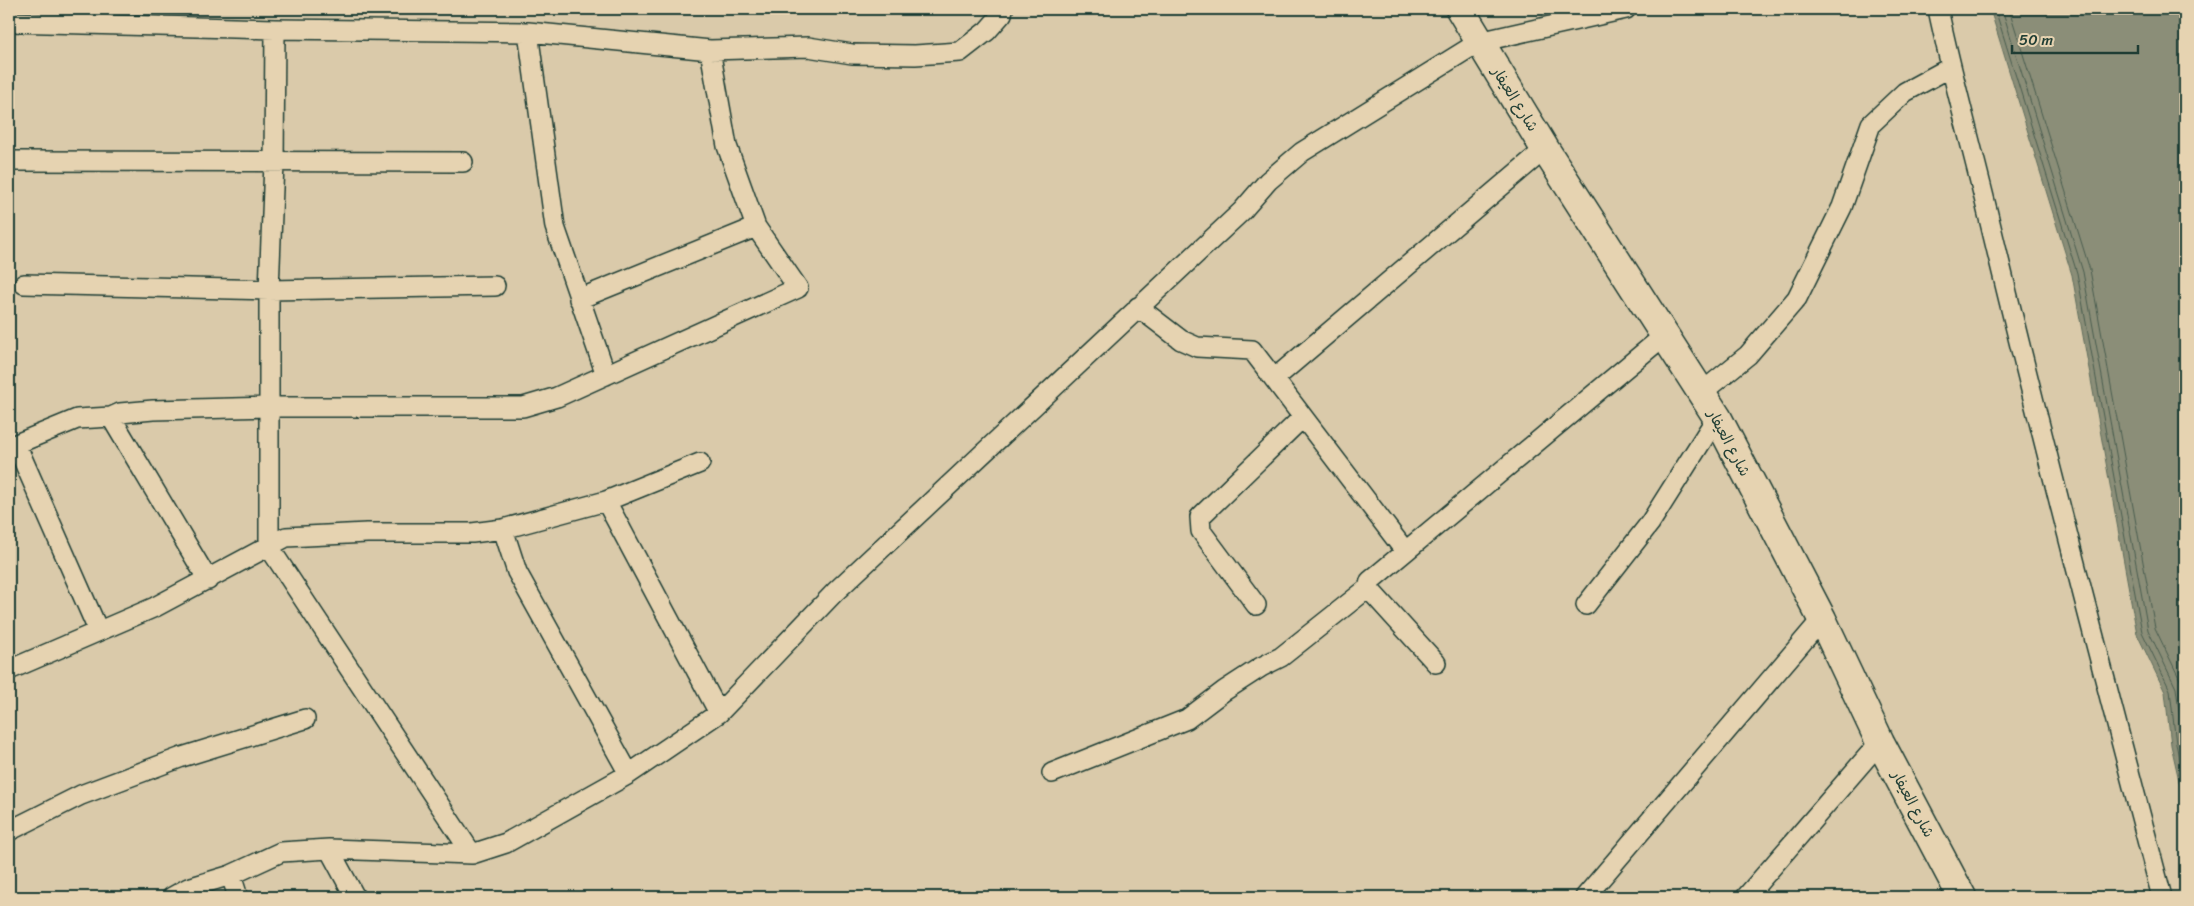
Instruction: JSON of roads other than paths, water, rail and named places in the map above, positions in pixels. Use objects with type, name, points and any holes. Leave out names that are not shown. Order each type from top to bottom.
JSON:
[{"type":"main road","name":"شارع العيفار","points":[[1460,9],[1545,149],[1717,417],[1822,619],[1880,742],[1962,897]]},
{"type":"street","points":[[16,18],[275,29],[528,32],[710,50],[808,48],[852,54],[915,55],[960,52],[987,30],[1002,14],[1003,9]]},
{"type":"street","points":[[172,897],[188,888],[231,874],[281,852],[329,849],[472,854],[506,843],[629,774],[719,713],[834,592],[1242,211],[1268,181],[1302,152],[1479,42],[1626,9]]},
{"type":"street","points":[[1938,9],[2034,408],[2162,897]]},
{"type":"street","points":[[275,29],[274,163],[269,290],[269,547],[472,854]]},
{"type":"street","points":[[528,32],[556,227],[606,375]]},
{"type":"street","points":[[98,630],[13,445],[77,419],[111,417],[120,413],[153,410],[269,407],[523,407],[557,397],[798,288],[756,227],[727,146],[710,50]]},
{"type":"street","points":[[1701,393],[1748,355],[1798,298],[1842,207],[1871,124],[1905,92],[1951,67]]},
{"type":"street","points":[[1274,378],[1545,149]]},
{"type":"street","points":[[9,161],[463,162]]},
{"type":"street","points":[[579,299],[756,227]]},
{"type":"street","points":[[24,284],[269,290],[494,286]]},
{"type":"street","points":[[1138,307],[1181,340],[1197,347],[1252,350],[1405,551]]},
{"type":"street","points":[[1052,773],[1187,719],[1231,687],[1281,657],[1368,588],[1370,581],[1405,551],[1665,335]]},
{"type":"street","points":[[111,417],[208,580]]},
{"type":"street","points":[[1256,605],[1200,531],[1200,516],[1303,417]]},
{"type":"street","points":[[1586,606],[1650,523],[1717,417]]},
{"type":"street","points":[[9,670],[155,607],[286,537],[367,533],[472,533],[502,529],[606,501],[700,463]]},
{"type":"street","points":[[606,501],[719,713]]},
{"type":"street","points":[[502,529],[517,572],[629,774]]},
{"type":"street","points":[[1368,588],[1436,663]]},
{"type":"street","points":[[1585,897],[1822,619]]},
{"type":"street","points":[[9,831],[81,795],[182,757],[305,719]]},
{"type":"street","points":[[1746,897],[1880,742]]},
{"type":"street","points":[[329,849],[355,897]]},
{"type":"street","points":[[231,874],[238,897]]},
{"type":"water","points":[[1990,9],[2185,9],[2185,807],[2171,745],[2165,692],[2137,634],[2072,275]]}]
